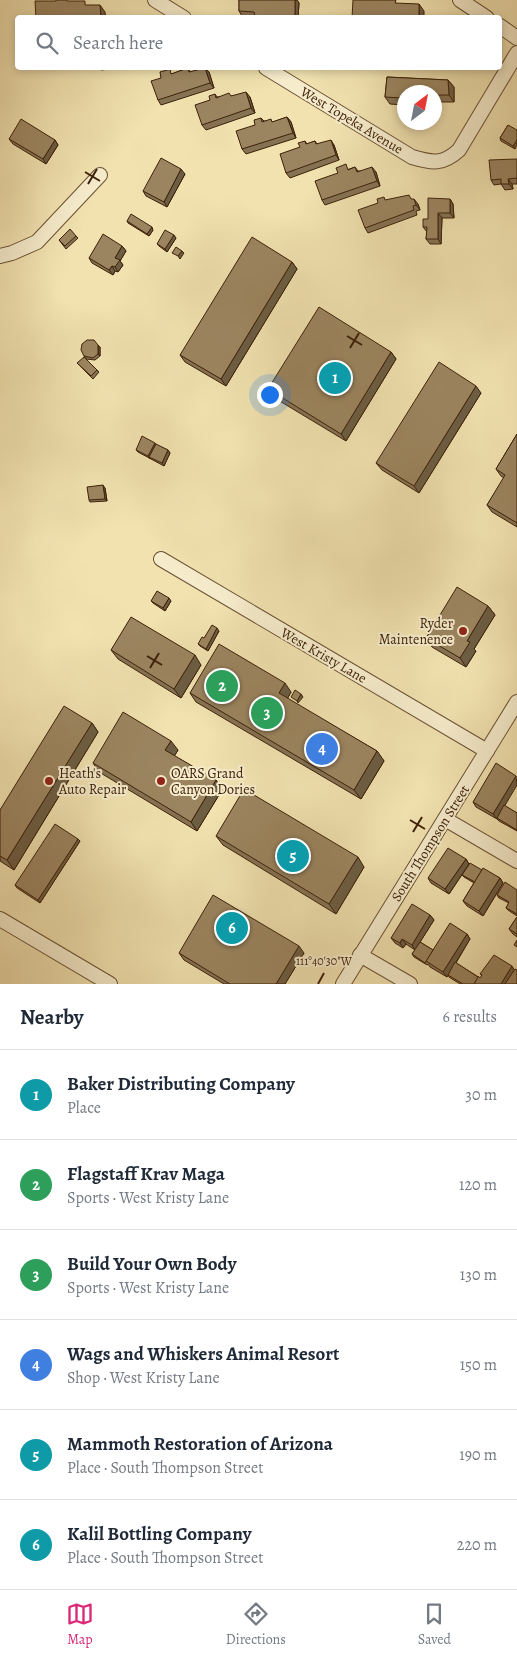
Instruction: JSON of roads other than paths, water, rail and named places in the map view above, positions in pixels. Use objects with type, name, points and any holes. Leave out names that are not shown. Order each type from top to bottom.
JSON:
[{"type":"street","points":[[155,0],[179,15]]},
{"type":"street","points":[[460,0],[482,15]]},
{"type":"street","points":[[502,27],[517,38]]},
{"type":"street","name":"West Topeka Avenue","points":[[269,70],[412,157],[438,162],[450,158],[459,150],[517,53]]},
{"type":"street","points":[[0,256],[37,242],[100,176]]},
{"type":"street","name":"West Kristy Lane","points":[[161,559],[486,752]]},
{"type":"street","name":"South Thompson Street","points":[[343,984],[517,704]]},
{"type":"street","points":[[445,819],[517,862]]},
{"type":"street","points":[[0,919],[110,984]]},
{"type":"street","points":[[360,955],[410,984]]},
{"type":"place","name":"Baker Distributing Company","points":[[335,378]]},
{"type":"place","name":"Ryder Maintenence","points":[[463,631]]},
{"type":"place","name":"Flagstaff Krav Maga","points":[[222,686]]},
{"type":"place","name":"Build Your Own Body","points":[[267,713]]},
{"type":"place","name":"Wags and Whiskers Animal Resort","points":[[322,749]]},
{"type":"place","name":"Heath's Auto Repair","points":[[49,781]]},
{"type":"place","name":"OARS Grand Canyon Dories","points":[[161,781]]},
{"type":"place","name":"Mammoth Restoration of Arizona","points":[[293,856]]},
{"type":"place","name":"Kalil Bottling Company","points":[[232,928]]}]
